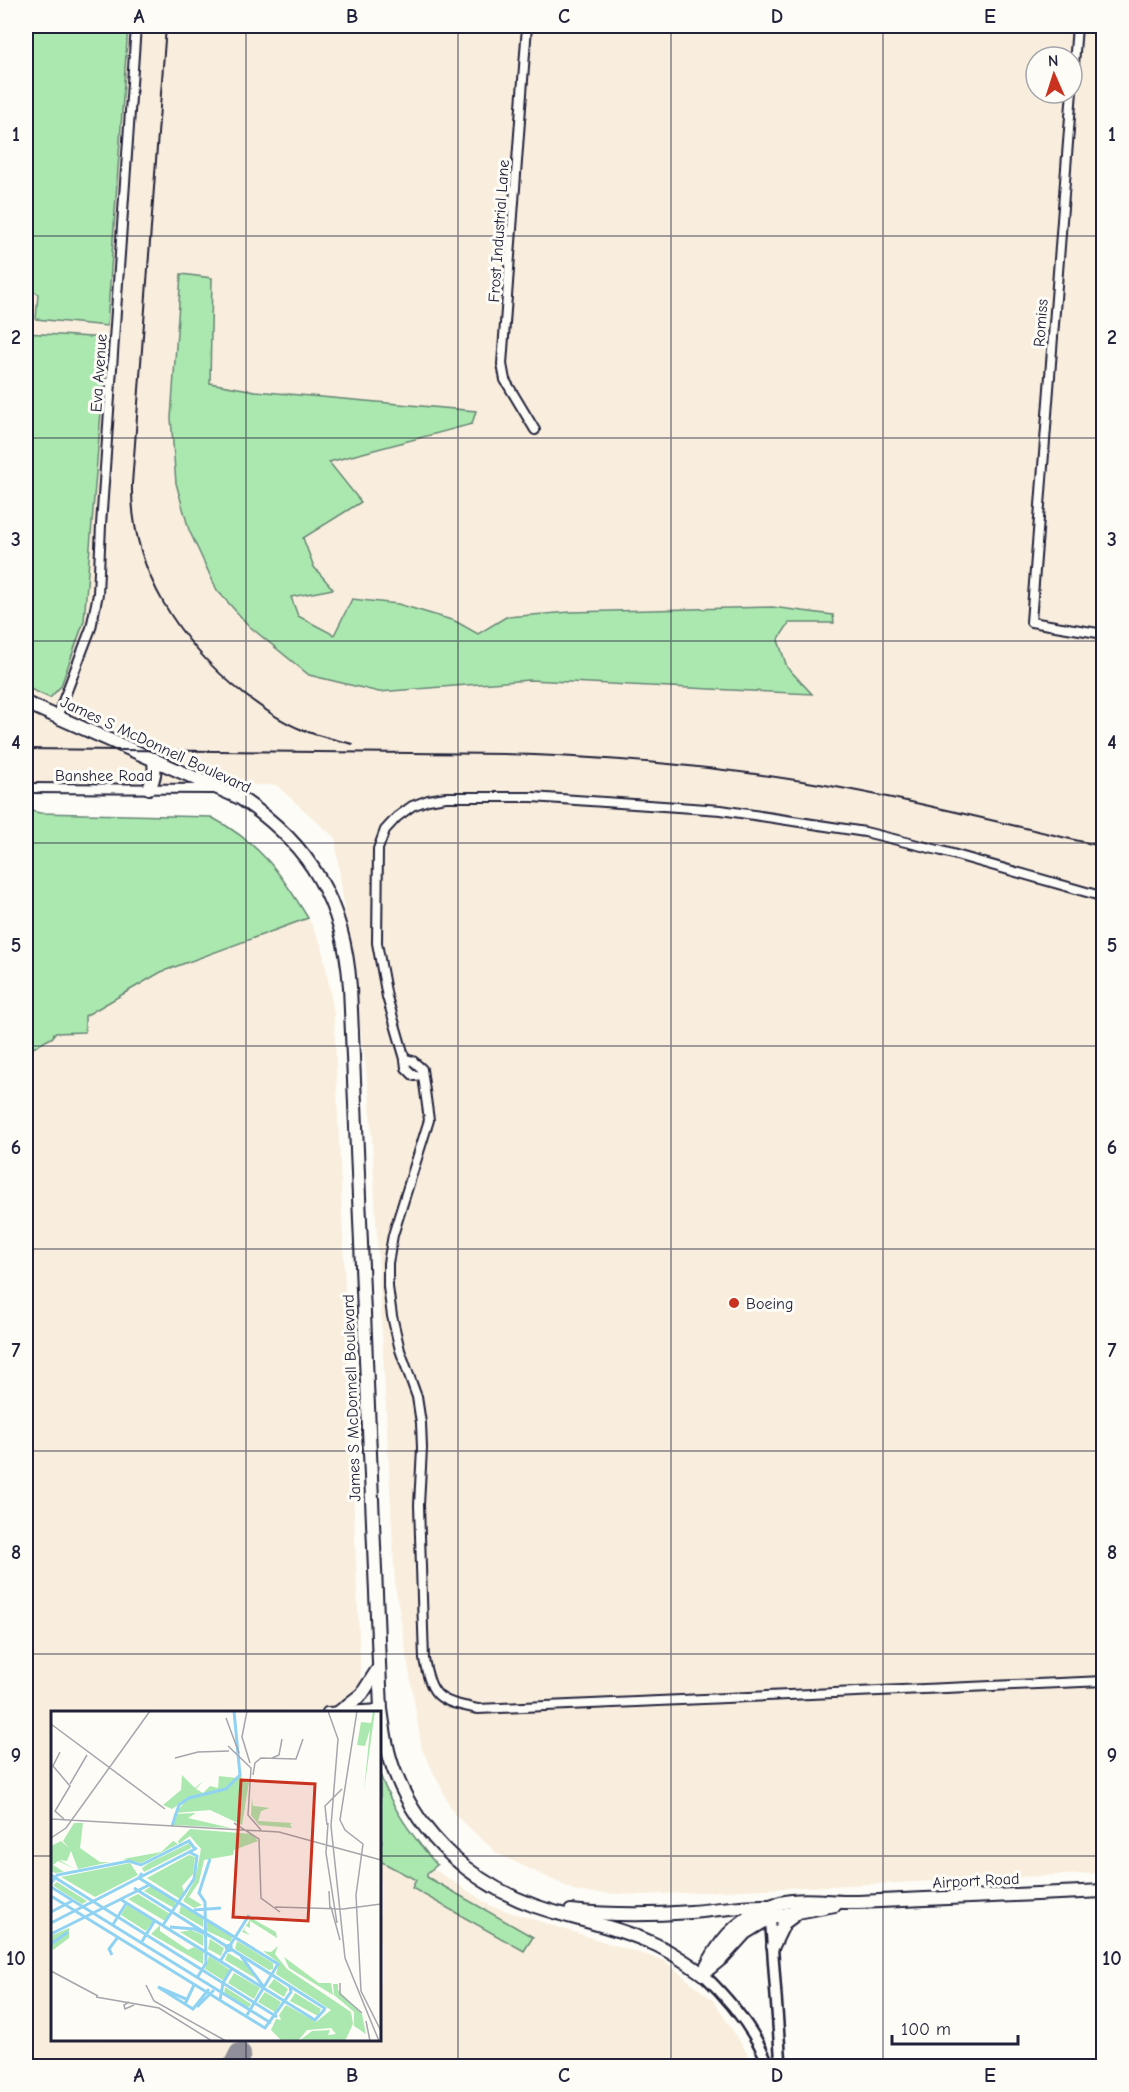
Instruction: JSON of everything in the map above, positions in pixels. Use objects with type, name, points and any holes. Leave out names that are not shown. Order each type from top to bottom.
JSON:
[{"type":"main road","name":"James S McDonnell Boulevard","points":[[26,703],[240,798],[263,813],[296,844],[326,888],[338,919],[347,956],[354,1066],[378,1668],[383,1737],[403,1791],[436,1841],[458,1863],[490,1886],[543,1908],[642,1939],[674,1955],[703,1974]]},
{"type":"main road","points":[[149,788],[154,781],[154,759]]},
{"type":"main road","points":[[337,1711],[362,1694],[378,1668]]},
{"type":"main road","name":"Airport Road","points":[[703,1974],[714,1950],[740,1923],[806,1900],[850,1902],[1104,1891]]},
{"type":"main road","name":"Airport Road","points":[[543,1908],[590,1913],[688,1912],[753,1906],[770,1912],[799,1912],[850,1902]]},
{"type":"main road","points":[[773,1946],[784,1923],[799,1912]]},
{"type":"street","name":"Eva Avenue","points":[[57,717],[91,628],[98,594],[136,26]]},
{"type":"street","name":"Frost Industrial Lane","points":[[527,26],[502,364],[505,381],[535,430]]},
{"type":"street","name":"Romiss","points":[[1077,26],[1030,622],[1104,634]]},
{"type":"street","name":"Banshee Road","points":[[26,788],[219,789]]},
{"type":"street","points":[[1104,897],[939,850],[865,832],[721,810],[532,797],[446,797],[428,800],[412,806],[397,817],[386,830],[378,849],[377,943],[387,997],[406,1068],[414,1076],[421,1075],[429,1120],[393,1235],[388,1263],[388,1287],[400,1350],[417,1397],[421,1423],[419,1505],[424,1659],[428,1679],[435,1692],[449,1703],[478,1709],[1104,1681]]},
{"type":"street","points":[[351,1711],[381,1709]]},
{"type":"street","points":[[770,1912],[781,2067]]},
{"type":"street","name":"James S McDonnell Boulevard","points":[[703,1974],[721,1991],[742,2018],[759,2045],[769,2067]]},
{"type":"shaded area","points":[[26,26],[1103,26],[1103,1873],[642,1895],[578,1892],[498,1854],[454,1814],[422,1749],[395,1585],[370,1102],[335,838],[276,785],[26,787]]},
{"type":"shaded area","points":[[26,808],[40,813],[256,849],[280,873],[308,918],[322,946],[334,1013],[362,1711],[51,1711],[51,2041],[381,2041],[381,1788],[397,1826],[432,1868],[491,1906],[665,1961],[714,2001],[749,2056],[751,2066],[26,2066]]},
{"type":"green space","points":[[26,26],[128,26],[107,326],[36,319],[38,294],[26,286]]},
{"type":"green space","points":[[181,274],[212,278],[210,383],[255,391],[476,411],[472,424],[329,462],[361,502],[303,538],[314,567],[333,589],[291,597],[298,616],[334,635],[352,599],[398,604],[455,621],[478,634],[506,617],[571,612],[772,607],[833,615],[834,623],[789,623],[778,640],[787,667],[812,694],[529,680],[379,692],[309,675],[249,626],[217,590],[189,530],[176,483],[171,418]]},
{"type":"green space","points":[[26,333],[107,338],[84,621],[61,686],[50,698],[26,687]]},
{"type":"green space","points":[[26,810],[40,813],[211,817],[256,848],[288,886],[308,918],[161,972],[85,1016],[85,1032],[54,1033],[53,1037],[26,1052]]},
{"type":"green space","points":[[381,1777],[404,1822],[437,1865],[427,1873],[427,1877],[533,1937],[524,1951],[412,1888],[416,1880],[381,1862]]},
{"type":"taxiway","points":[[234,2066],[240,2054]]},
{"type":"railway","points":[[166,26],[132,484],[134,516],[140,546],[163,603],[180,629],[221,675],[251,700],[285,722],[313,734],[353,744]]},
{"type":"railway","points":[[26,749],[504,754],[654,763],[765,775],[878,795],[1104,847]]},
{"type":"place","name":"Boeing","points":[[734,1303]]}]
